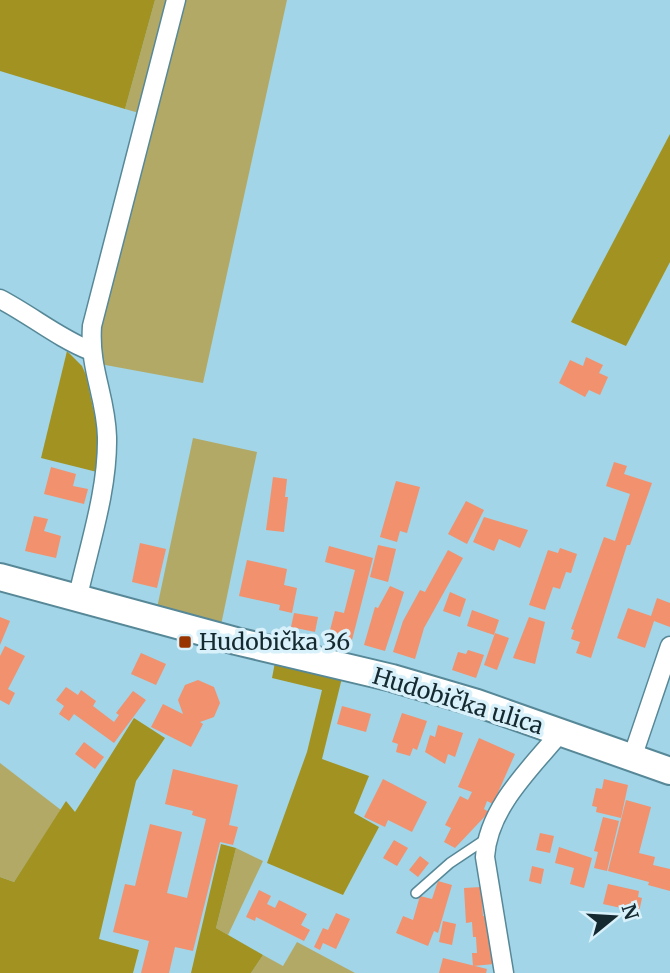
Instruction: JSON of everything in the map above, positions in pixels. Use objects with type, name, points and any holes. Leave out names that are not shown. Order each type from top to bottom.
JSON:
[{"type":"main road","name":"Hudobička ulica","points":[[0,577],[236,641],[392,678],[477,703],[670,771]]},
{"type":"street","points":[[78,596],[103,480],[107,439],[90,351],[101,283],[176,0]]},
{"type":"street","points":[[0,299],[34,317],[65,341],[90,351]]},
{"type":"street","points":[[632,758],[670,646]]},
{"type":"street","points":[[503,973],[485,857],[486,839],[514,789],[560,733]]},
{"type":"lane","points":[[415,893],[450,863],[486,839]]},
{"type":"shaded area","points":[[0,0],[155,0],[125,109],[0,71]]},
{"type":"shaded area","points":[[155,0],[169,0],[139,113],[125,109]]},
{"type":"shaded area","points":[[182,0],[287,0],[203,383],[100,364],[98,329]]},
{"type":"shaded area","points":[[670,134],[670,262],[626,346],[571,322]]},
{"type":"shaded area","points":[[67,351],[82,366],[86,375],[100,441],[97,472],[41,458]]},
{"type":"shaded area","points":[[193,438],[257,452],[221,625],[157,608]]},
{"type":"shaded area","points":[[276,657],[343,674],[322,759],[369,776],[354,813],[379,827],[343,895],[267,863],[307,752],[322,690],[272,678]]},
{"type":"shaded area","points":[[134,718],[165,738],[136,781],[99,939],[139,950],[133,973],[0,973],[0,877],[14,882],[66,801],[75,812]]},
{"type":"shaded area","points":[[0,763],[61,810],[14,882],[0,877]]},
{"type":"shaded area","points":[[221,844],[236,848],[216,928],[263,955],[251,973],[191,973]]},
{"type":"shaded area","points":[[236,848],[263,861],[228,935],[216,928]]},
{"type":"shaded area","points":[[297,942],[355,973],[251,973],[263,955],[283,966]]},
{"type":"building","points":[[586,357],[603,365],[599,373],[608,377],[600,395],[589,390],[585,397],[559,383],[570,360],[583,366]]},
{"type":"building","points":[[614,462],[627,466],[624,474],[652,483],[630,545],[627,545],[591,658],[576,653],[580,642],[571,639],[574,630],[571,629],[604,537],[615,541],[630,494],[606,486]]},
{"type":"building","points":[[51,467],[76,474],[73,486],[88,489],[84,504],[44,494]]},
{"type":"building","points":[[273,477],[287,479],[284,532],[266,530]]},
{"type":"building","points":[[396,481],[420,487],[407,533],[400,531],[397,542],[380,537]]},
{"type":"building","points":[[466,501],[484,510],[467,544],[448,534]]},
{"type":"building","points":[[34,516],[48,519],[44,531],[61,536],[56,558],[25,551]]},
{"type":"building","points":[[484,517],[528,530],[520,548],[499,539],[494,551],[473,542]]},
{"type":"building","points":[[140,543],[166,549],[157,588],[132,582]]},
{"type":"building","points":[[378,545],[396,549],[388,582],[370,577]]},
{"type":"building","points":[[329,546],[373,558],[352,640],[329,634],[335,611],[344,613],[355,570],[325,562]]},
{"type":"building","points":[[560,548],[577,554],[571,573],[566,572],[560,589],[553,587],[545,610],[529,605],[548,550],[558,553]]},
{"type":"building","points":[[448,550],[463,558],[424,628],[415,659],[393,652],[403,621],[420,590],[425,592]]},
{"type":"building","points":[[247,560],[287,569],[284,585],[297,588],[292,613],[279,610],[280,605],[239,596]]},
{"type":"building","points":[[390,586],[404,592],[385,651],[364,645],[375,607],[378,608]]},
{"type":"building","points":[[450,592],[466,599],[460,617],[443,611]]},
{"type":"building","points":[[657,598],[670,603],[670,627],[654,621],[645,648],[617,638],[628,608],[651,616]]},
{"type":"building","points":[[472,610],[499,620],[494,635],[467,626]]},
{"type":"building","points":[[294,613],[318,617],[315,632],[291,627]]},
{"type":"building","points":[[0,617],[10,621],[0,645]]},
{"type":"building","points":[[529,617],[545,622],[535,664],[513,658]]},
{"type":"building","points":[[495,633],[509,638],[497,670],[484,665]]},
{"type":"building","points":[[5,646],[25,656],[8,689],[15,693],[9,705],[0,700],[0,656]]},
{"type":"building","points":[[468,650],[484,655],[476,678],[452,670],[458,652],[466,654]]},
{"type":"building","points":[[141,653],[166,664],[156,685],[131,674]]},
{"type":"building","points":[[198,680],[214,687],[220,703],[214,717],[200,722],[203,724],[191,747],[151,727],[163,704],[183,714],[178,700],[185,685]]},
{"type":"building","points":[[66,687],[78,695],[81,690],[96,701],[93,706],[114,722],[119,715],[116,713],[133,691],[146,700],[114,743],[74,714],[69,721],[59,714],[64,706],[56,700]]},
{"type":"building","points":[[342,706],[371,714],[366,732],[337,724]]},
{"type":"building","points":[[402,713],[427,721],[417,750],[413,748],[410,756],[396,752],[398,744],[392,742]]},
{"type":"building","points":[[438,725],[463,733],[455,757],[448,754],[445,764],[425,752],[430,735],[435,737]]},
{"type":"building","points":[[479,738],[515,754],[493,804],[487,801],[484,809],[489,812],[455,848],[444,842],[451,828],[445,825],[460,796],[468,800],[472,792],[458,787]]},
{"type":"building","points":[[84,742],[104,757],[95,769],[75,754]]},
{"type":"building","points":[[173,769],[238,785],[229,825],[238,827],[233,845],[220,842],[193,951],[175,947],[169,973],[141,973],[149,941],[113,932],[125,884],[135,886],[150,824],[182,832],[167,893],[187,898],[206,819],[192,815],[193,811],[165,804]]},
{"type":"building","points":[[383,779],[427,802],[412,832],[388,820],[385,827],[364,817]]},
{"type":"building","points":[[604,779],[628,785],[621,818],[596,812],[597,807],[592,806],[596,788],[602,789]]},
{"type":"building","points":[[626,800],[651,807],[639,853],[655,857],[653,865],[670,869],[670,891],[648,885],[649,882],[608,871]]},
{"type":"building","points":[[603,817],[619,821],[607,871],[594,868],[598,852],[594,851]]},
{"type":"building","points":[[540,833],[554,836],[550,853],[536,850]]},
{"type":"building","points":[[394,840],[408,848],[397,866],[383,858]]},
{"type":"building","points":[[559,847],[592,858],[584,888],[570,884],[574,868],[555,863]]},
{"type":"building","points":[[420,856],[429,863],[418,877],[409,870]]},
{"type":"building","points":[[532,866],[544,869],[541,884],[529,881]]},
{"type":"building","points":[[438,881],[452,885],[438,933],[434,931],[428,946],[396,933],[403,916],[413,920],[420,896],[432,899]]},
{"type":"building","points":[[608,884],[639,891],[638,897],[642,898],[639,912],[603,904]]},
{"type":"building","points":[[481,887],[483,916],[488,916],[494,964],[473,966],[472,953],[477,953],[476,937],[473,937],[472,922],[466,923],[464,888]]},
{"type":"building","points":[[259,890],[271,896],[267,904],[275,908],[279,900],[307,914],[301,925],[310,930],[304,941],[256,917],[255,921],[246,917]]},
{"type":"building","points":[[336,913],[350,919],[336,949],[323,943],[320,950],[314,947],[323,928],[328,930]]},
{"type":"building","points":[[443,921],[456,924],[452,945],[439,942]]},
{"type":"building","points":[[443,958],[487,969],[486,973],[439,973]]},
{"type":"place","name":"Hudobička 36","points":[[185,642]]}]
